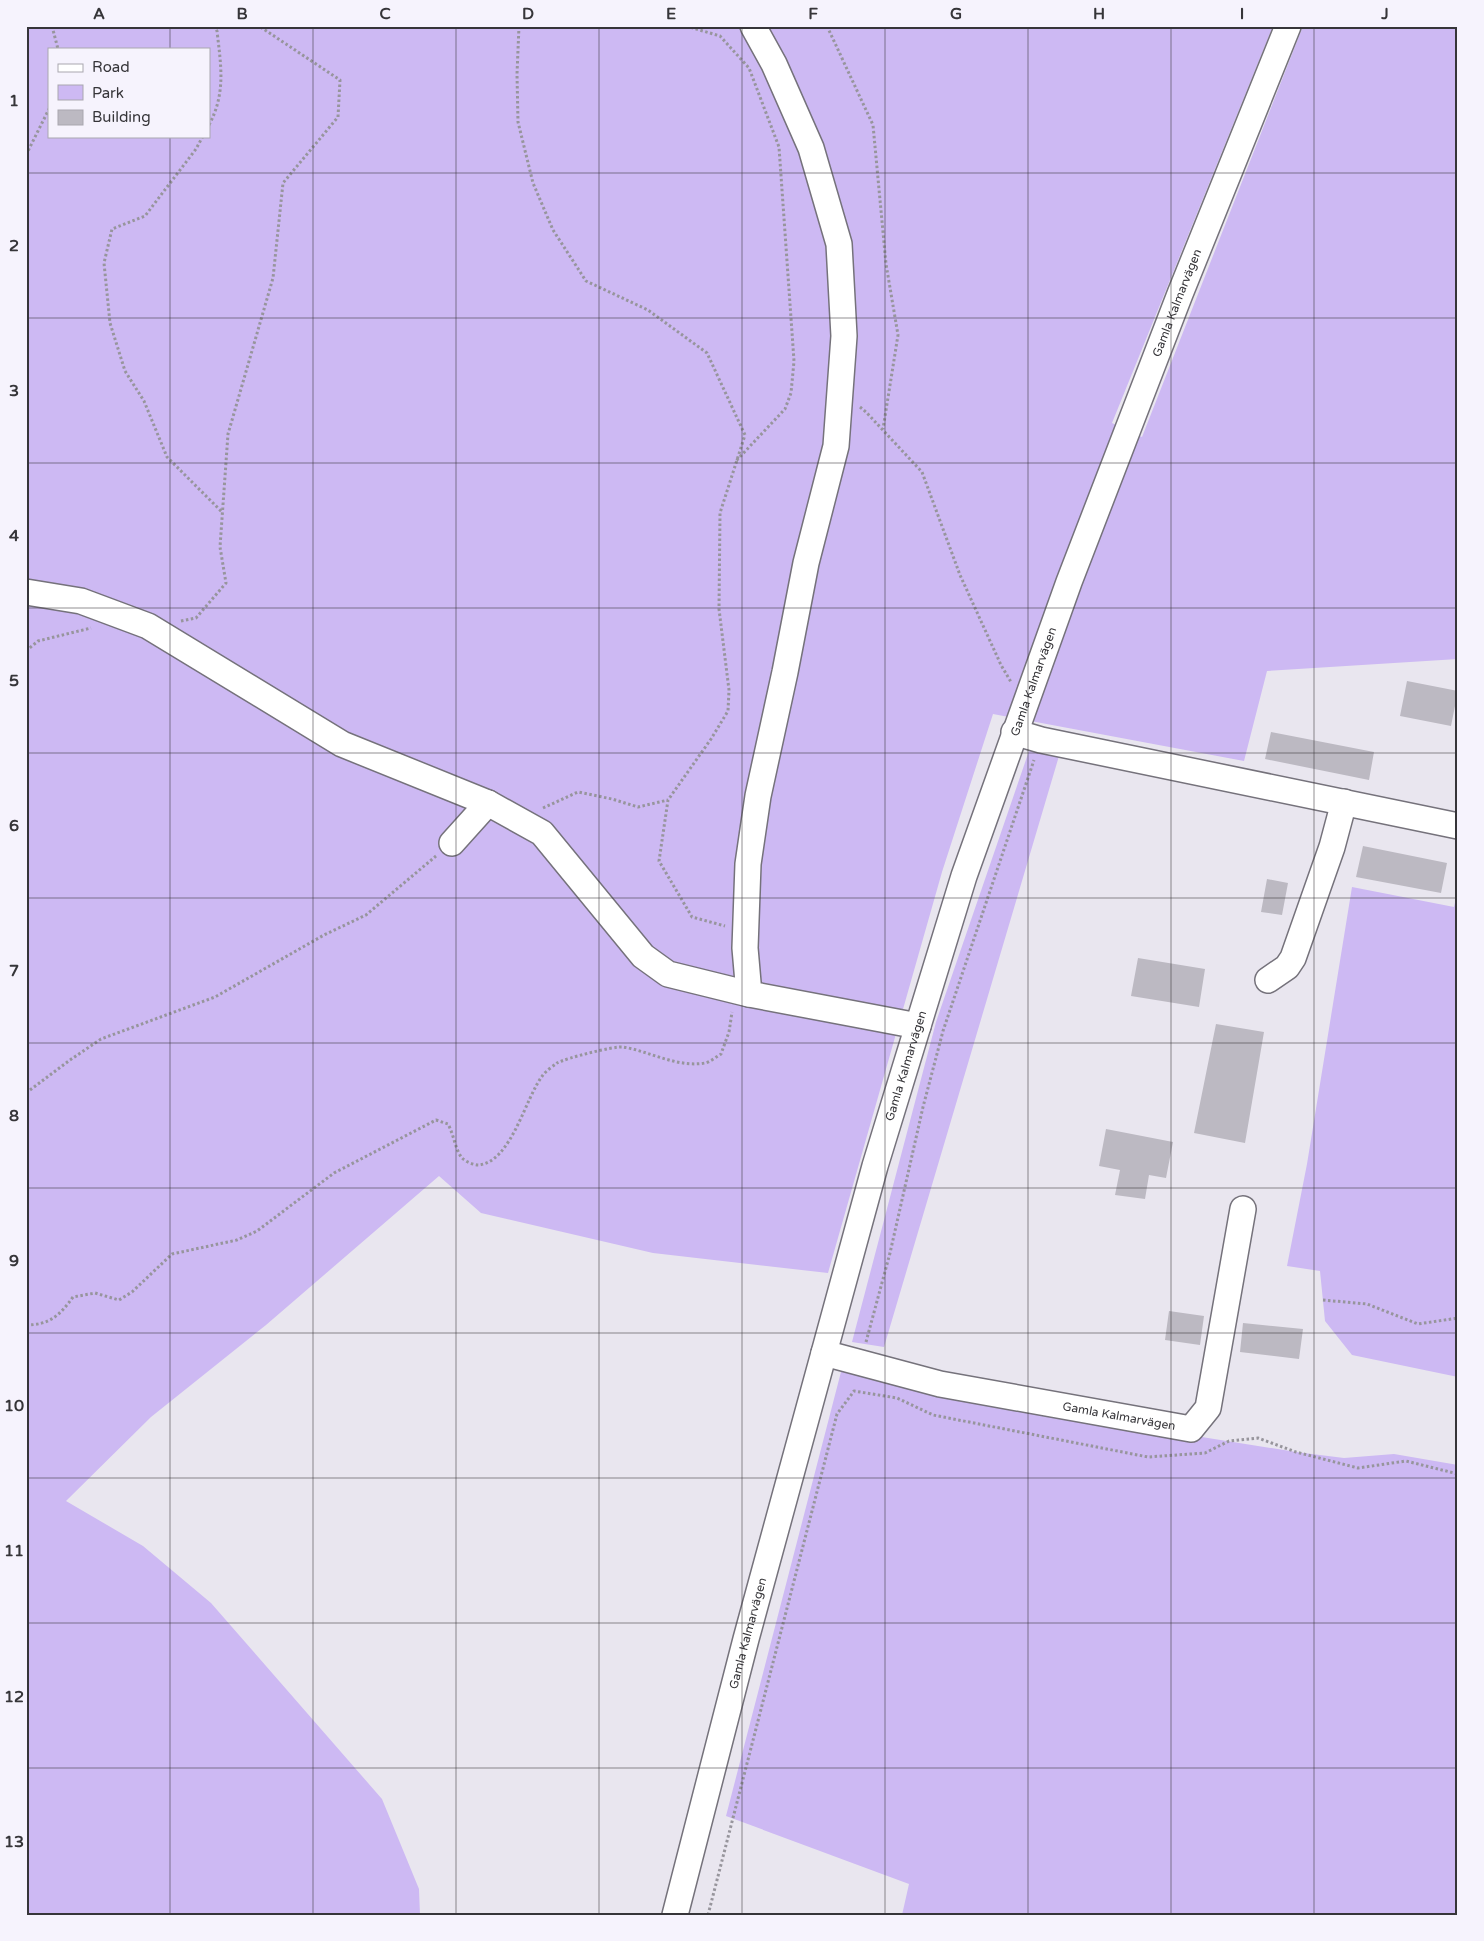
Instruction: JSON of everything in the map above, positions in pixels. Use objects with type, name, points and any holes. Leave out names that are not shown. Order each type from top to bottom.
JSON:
[{"type":"street","points":[[742,992],[748,864],[758,796],[806,563],[836,446],[844,336],[839,244],[811,148],[774,64],[753,26]]},
{"type":"street","name":"Gamla Kalmarvägen","points":[[676,1915],[746,1639],[875,1166],[964,876],[1028,694],[1180,294],[1288,26]]},
{"type":"street","points":[[26,592],[81,601],[148,626],[342,744],[488,803],[542,833],[643,956],[668,974],[742,992],[918,1026]]},
{"type":"street","points":[[1014,732],[1041,740],[1458,826]]},
{"type":"street","points":[[1268,980],[1287,967],[1293,958],[1332,847],[1344,802]]},
{"type":"street","points":[[452,843],[488,803]]},
{"type":"street","name":"Gamla Kalmarvägen","points":[[824,1353],[940,1384],[1191,1429],[1208,1408],[1243,1209]]},
{"type":"path","points":[[52,26],[58,48]]},
{"type":"path","points":[[210,123],[214,115],[222,78],[215,26]]},
{"type":"path","points":[[148,626],[196,618],[226,583],[220,547],[228,434],[273,278],[283,183],[338,117],[340,80],[259,26]]},
{"type":"path","points":[[519,26],[518,122],[533,183],[553,230],[586,281],[648,310],[706,353],[745,435],[720,513],[719,609],[729,690],[728,711],[711,739],[668,800],[659,862],[692,917],[722,924],[728,929]]},
{"type":"path","points":[[686,26],[720,36],[749,68],[779,147],[794,361],[791,394],[785,409],[736,462]]},
{"type":"path","points":[[827,26],[873,124],[886,264],[898,335],[883,430],[922,472],[960,575],[1001,664],[1011,682],[1028,694]]},
{"type":"path","points":[[26,156],[48,111]]},
{"type":"path","points":[[202,138],[196,149],[145,216],[112,229],[104,263],[110,323],[125,371],[144,401],[167,457],[222,512]]},
{"type":"path","points":[[26,650],[38,641],[90,628],[104,619],[105,610]]},
{"type":"path","points":[[708,1915],[837,1414],[854,1391],[890,1253],[923,1107],[943,1031],[1041,740]]},
{"type":"path","points":[[518,820],[578,792],[638,807],[668,800]]},
{"type":"path","points":[[26,1093],[101,1039],[215,997],[324,935],[366,915],[413,873],[452,843]]},
{"type":"path","points":[[26,1325],[37,1325],[60,1315],[74,1297],[95,1293],[119,1300],[132,1292],[172,1254],[237,1240],[257,1231],[334,1174],[436,1120],[448,1124],[454,1136],[457,1150],[464,1160],[476,1165],[488,1163],[498,1155],[516,1128],[543,1075],[557,1063],[578,1055],[621,1047],[684,1062],[705,1063],[721,1054],[742,992]]},
{"type":"path","points":[[1323,1300],[1366,1304],[1418,1324],[1458,1318]]},
{"type":"path","points":[[854,1391],[896,1398],[933,1415],[1148,1457],[1205,1453],[1229,1441],[1258,1438],[1296,1452],[1358,1468],[1406,1461],[1458,1474]]},
{"type":"green space","points":[[26,26],[1273,26],[1112,423],[1142,437],[1303,26],[1458,26],[1458,659],[1267,671],[1244,761],[993,714],[942,872],[828,1273],[653,1253],[481,1213],[439,1176],[266,1325],[151,1417],[66,1501],[143,1546],[211,1603],[382,1799],[419,1889],[420,1915],[26,1915]]},
{"type":"green space","points":[[1030,748],[1059,756],[884,1347],[852,1342],[936,1022]]},
{"type":"green space","points":[[1352,887],[1454,907],[1458,889],[1458,1377],[1352,1355],[1325,1321],[1320,1271],[1287,1266],[1307,1164]]},
{"type":"green space","points":[[842,1368],[945,1396],[1296,1452],[1344,1458],[1394,1454],[1458,1465],[1458,1915],[902,1915],[909,1884],[726,1816]]},
{"type":"building","points":[[1407,681],[1458,691],[1451,726],[1400,716]]},
{"type":"building","points":[[1271,732],[1374,752],[1369,780],[1265,759]]},
{"type":"building","points":[[1363,846],[1447,863],[1441,893],[1356,877]]},
{"type":"building","points":[[1267,879],[1288,883],[1282,915],[1261,912]]},
{"type":"building","points":[[1138,958],[1205,969],[1199,1007],[1131,996]]},
{"type":"building","points":[[1216,1024],[1264,1032],[1245,1143],[1194,1133]]},
{"type":"building","points":[[1106,1129],[1173,1142],[1166,1178],[1149,1175],[1145,1199],[1115,1195],[1120,1170],[1099,1166]]},
{"type":"building","points":[[1169,1311],[1204,1316],[1200,1345],[1165,1340]]},
{"type":"building","points":[[1243,1323],[1303,1329],[1299,1359],[1240,1352]]}]
